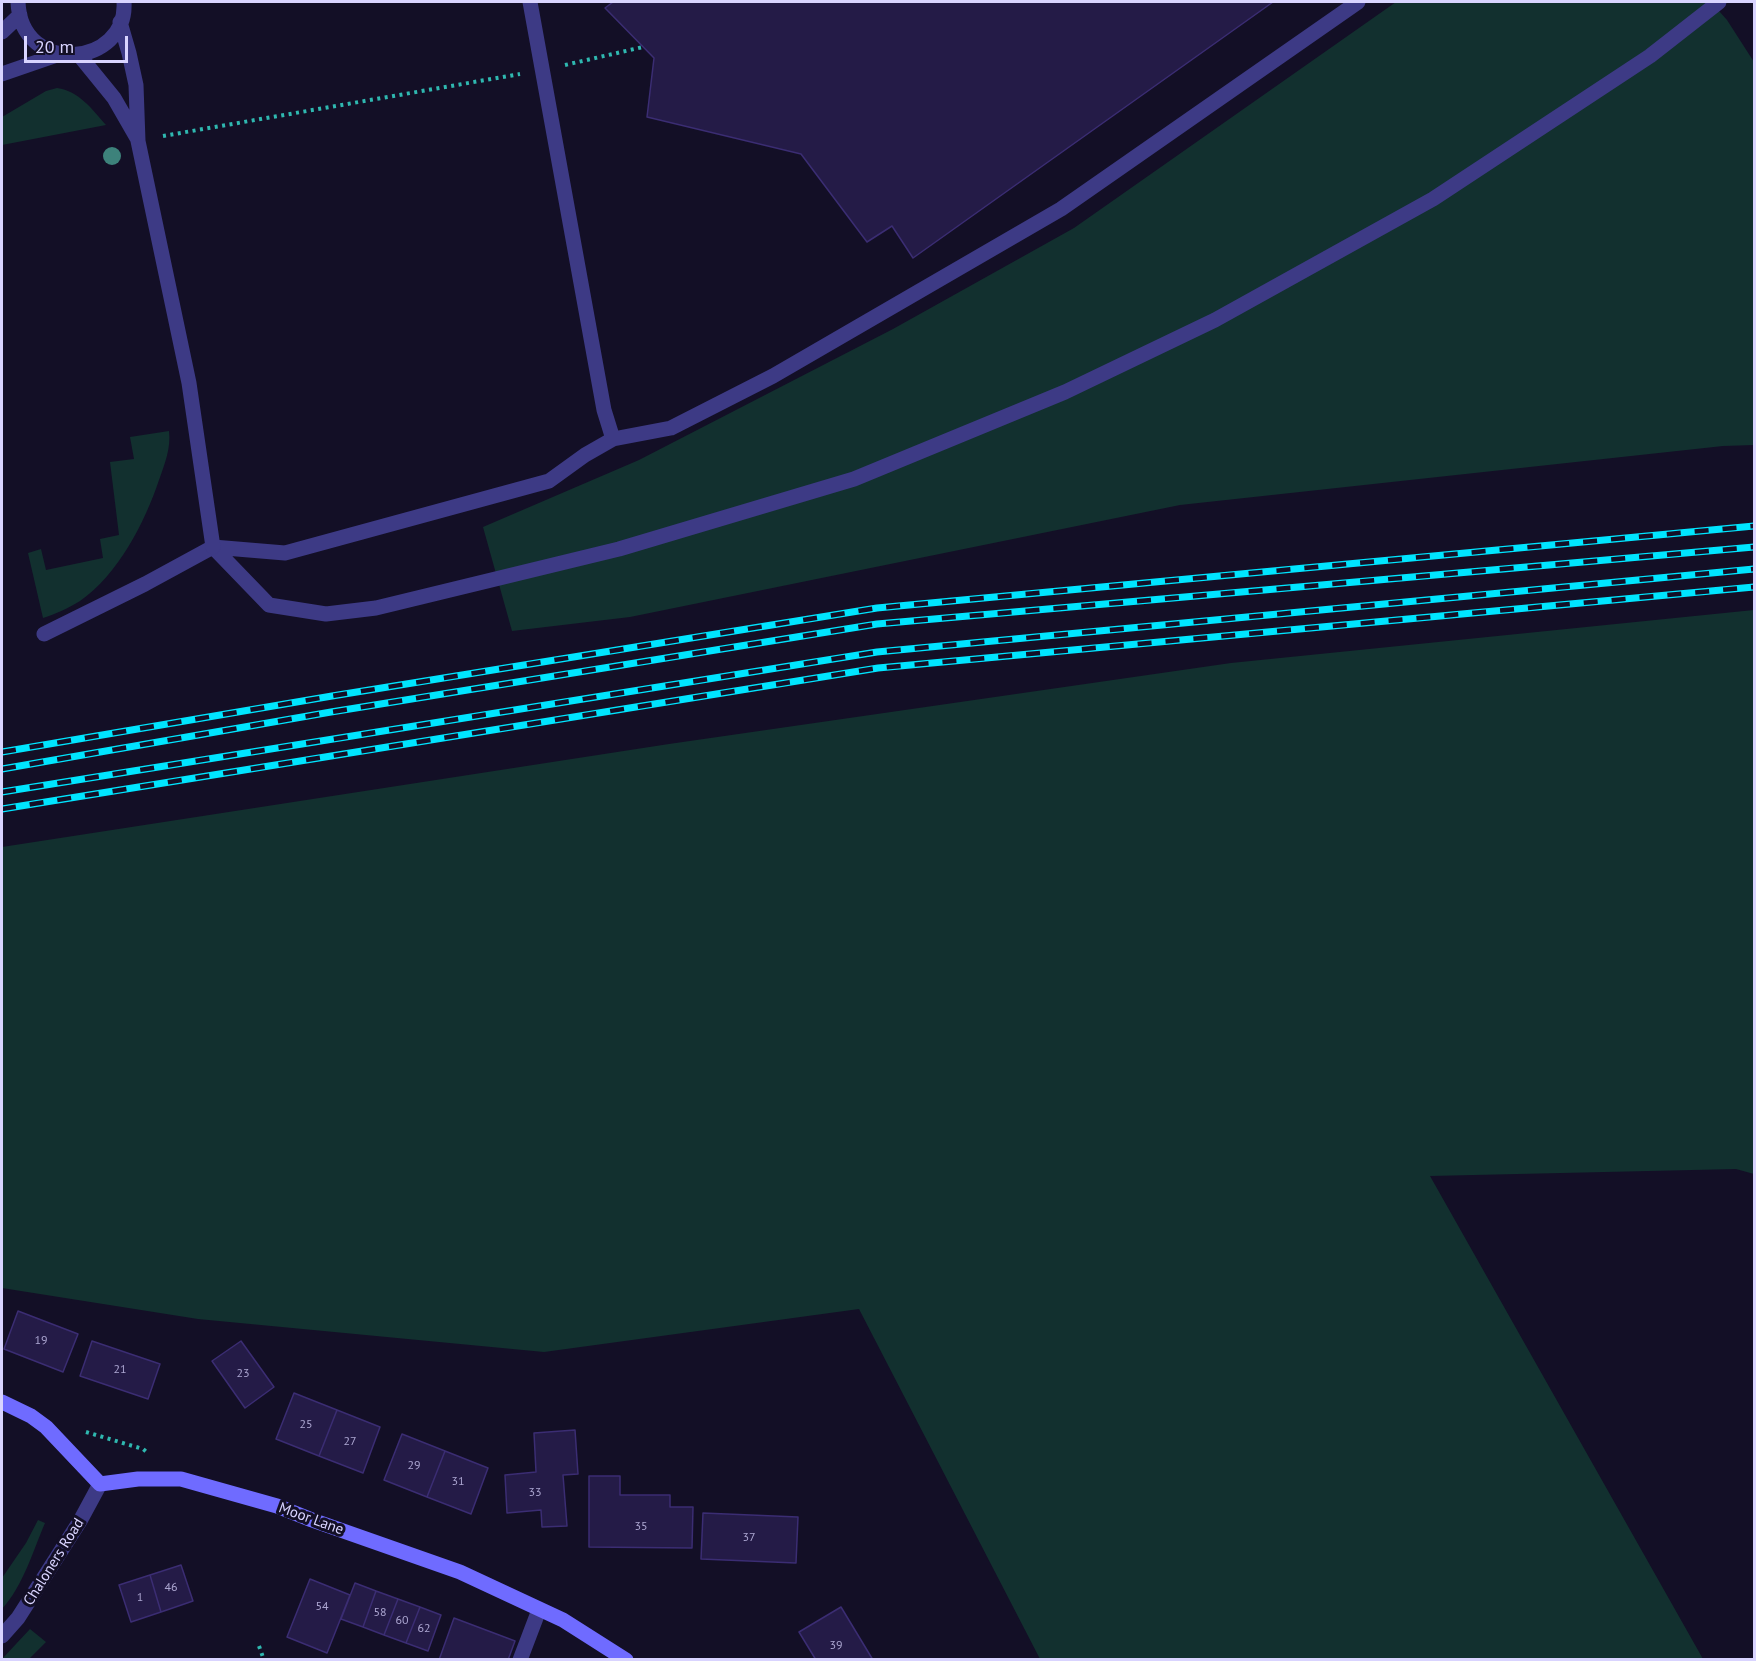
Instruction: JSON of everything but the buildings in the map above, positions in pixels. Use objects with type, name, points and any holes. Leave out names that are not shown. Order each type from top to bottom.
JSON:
[{"type":"street","points":[[19,8],[30,36],[39,44],[49,51],[79,55],[104,44],[113,34],[120,22],[124,2]]},
{"type":"street","points":[[530,2],[604,410],[613,439]]},
{"type":"street","points":[[44,633],[145,584],[213,547],[285,553],[549,481],[585,455],[613,439],[671,428],[773,376],[1061,209],[1358,2]]},
{"type":"street","points":[[120,22],[136,85],[138,141],[189,383],[213,547],[269,605],[327,614],[376,608],[619,549],[854,479],[1065,392],[1215,320],[1433,199],[1650,56],[1719,2]]},
{"type":"street","points":[[2,32],[19,8]]},
{"type":"street","points":[[2,74],[60,54]]},
{"type":"street","points":[[79,55],[114,98],[138,141]]},
{"type":"street","points":[[2,1402],[31,1416],[46,1427],[100,1484]]},
{"type":"street","name":"Moor Lane","points":[[100,1484],[138,1479],[181,1479],[277,1506],[460,1572],[563,1620],[626,1659]]},
{"type":"street","name":"Chaloners Road","points":[[2,1636],[18,1618],[80,1521],[100,1484]]},
{"type":"street","points":[[520,1659],[539,1610]]},
{"type":"path","points":[[138,141],[543,70],[643,47]]},
{"type":"path","points":[[46,1427],[90,1433],[143,1449],[181,1479]]},
{"type":"path","points":[[259,1646],[264,1659]]},
{"type":"green space","points":[[1396,2],[1711,2],[1727,20],[1754,62],[1754,445],[1723,446],[1180,505],[630,617],[512,631],[483,527],[639,460],[893,329],[1074,228]]},
{"type":"green space","points":[[57,88],[78,97],[106,125],[2,145],[2,117],[46,91]]},
{"type":"green space","points":[[169,431],[167,455],[153,496],[138,530],[118,562],[94,590],[80,601],[43,618],[28,553],[41,549],[46,570],[103,558],[100,539],[119,535],[110,462],[134,459],[130,437]]},
{"type":"green space","points":[[1754,610],[1754,1174],[1736,1169],[1430,1176],[1703,1659],[1040,1659],[859,1309],[544,1352],[198,1319],[2,1288],[2,847],[669,744],[1231,663]]},
{"type":"green space","points":[[38,1520],[45,1523],[32,1556],[16,1590],[2,1609],[2,1578],[26,1543]]},
{"type":"green space","points":[[30,1629],[46,1642],[29,1659],[2,1659]]},
{"type":"railway","points":[[2,752],[877,608],[1754,526]]},
{"type":"railway","points":[[2,769],[331,712],[877,624],[1754,547]]},
{"type":"railway","points":[[2,792],[877,652],[1754,569]]},
{"type":"railway","points":[[2,809],[878,668],[1754,587]]}]
